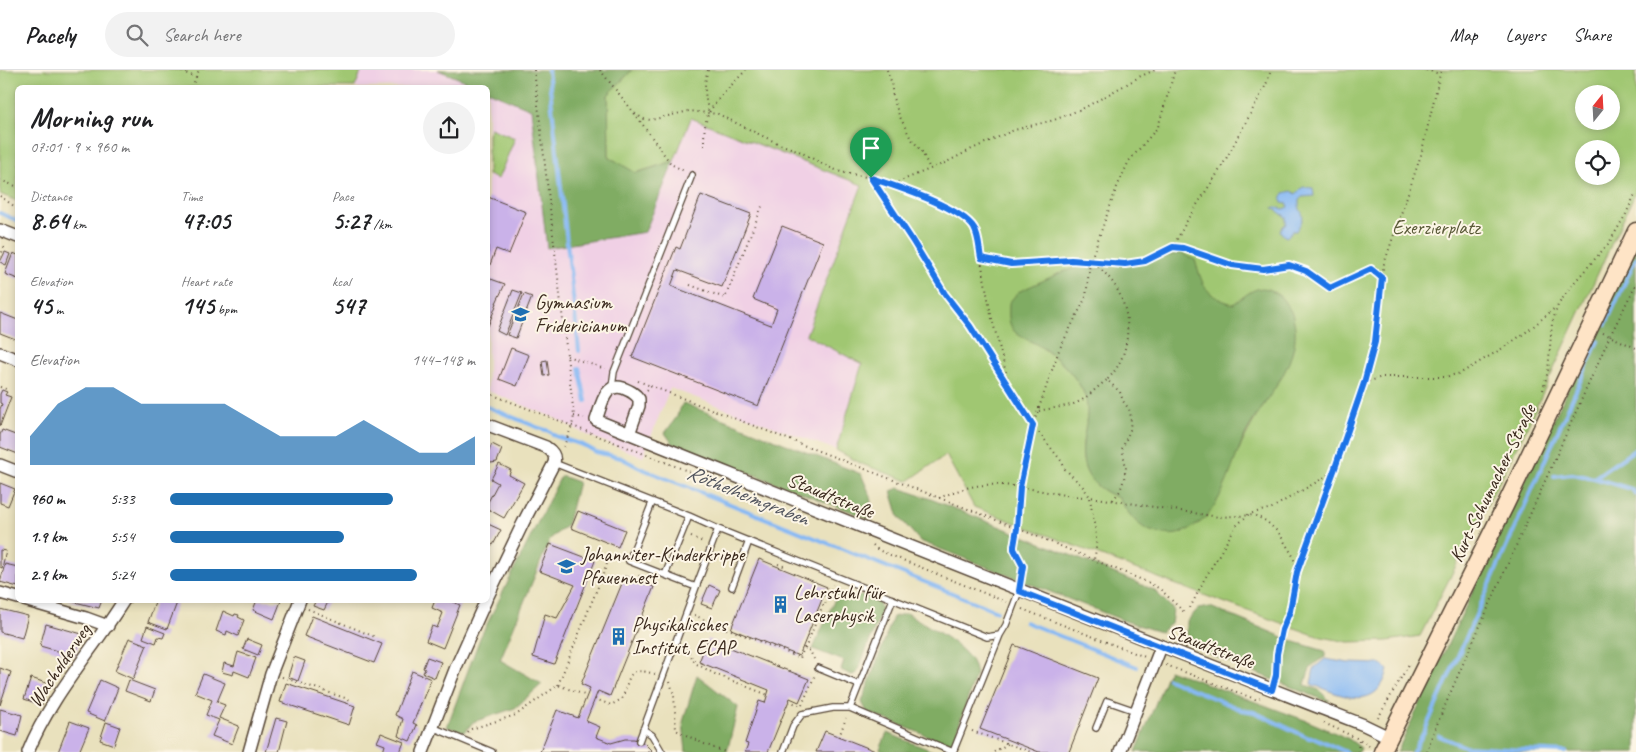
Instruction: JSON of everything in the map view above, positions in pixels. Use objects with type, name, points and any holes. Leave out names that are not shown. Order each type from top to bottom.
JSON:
[{"type":"main road","name":"Kurt-Schumacher-Straße","points":[[1382,752],[1484,549],[1636,231]]},
{"type":"street","points":[[0,230],[15,236]]},
{"type":"street","points":[[0,353],[15,359]]},
{"type":"street","points":[[612,387],[631,391],[639,399],[639,406],[629,434]]},
{"type":"street","name":"Staudtstraße","points":[[612,387],[607,392],[596,420],[1161,647],[1268,693],[1372,729],[1389,737]]},
{"type":"street","points":[[490,426],[546,447],[557,455],[522,523],[490,592]]},
{"type":"street","points":[[0,465],[15,471]]},
{"type":"street","points":[[0,593],[15,597]]},
{"type":"street","points":[[34,603],[108,626]]},
{"type":"street","name":"Wacholderweg","points":[[28,752],[48,713],[122,603]]},
{"type":"street","points":[[249,752],[271,674],[299,603]]},
{"type":"street","points":[[423,752],[462,652],[485,603]]},
{"type":"street","points":[[1120,752],[1161,647]]},
{"type":"lane","points":[[612,387],[614,372],[692,175]]},
{"type":"lane","points":[[557,455],[652,503],[689,516],[987,637],[1000,635]]},
{"type":"lane","points":[[652,503],[629,561],[696,587]]},
{"type":"lane","points":[[665,575],[689,516]]},
{"type":"lane","points":[[639,741],[718,529]]},
{"type":"lane","points":[[732,587],[750,541]]},
{"type":"lane","points":[[783,752],[793,726],[802,714],[832,708],[850,708],[954,752],[1019,591]]},
{"type":"lane","points":[[850,708],[893,600]]},
{"type":"lane","points":[[818,668],[859,685]]},
{"type":"lane","points":[[1096,728],[1107,701],[1136,712]]},
{"type":"lane","points":[[432,727],[492,752]]},
{"type":"lane","points":[[643,729],[652,735],[662,752]]},
{"type":"path","points":[[177,70],[196,77]]},
{"type":"path","points":[[193,85],[199,70]]},
{"type":"path","points":[[534,70],[574,416],[570,432],[557,455]]},
{"type":"path","points":[[600,70],[671,164],[692,175]]},
{"type":"path","points":[[708,70],[705,100],[709,113]]},
{"type":"path","points":[[704,146],[704,135],[709,113],[746,70]]},
{"type":"path","points":[[887,70],[892,81],[894,98],[899,114],[903,119],[910,138],[922,152],[930,169]]},
{"type":"path","points":[[892,185],[952,160],[1014,130],[1054,120],[1084,108],[1155,70]]},
{"type":"path","points":[[1019,591],[1023,569],[1022,562],[1014,549],[1020,487],[1033,425],[1060,350],[1086,297],[1090,262],[1117,187],[1130,161],[1158,127],[1175,70]]},
{"type":"path","points":[[1173,247],[1189,217],[1221,168],[1266,85],[1271,70]]},
{"type":"path","points":[[1426,70],[1440,74]]},
{"type":"path","points":[[872,543],[878,550],[1255,699],[1268,693],[1276,675],[1277,654],[1282,630],[1290,611],[1297,572],[1364,383],[1378,326],[1382,278],[1393,237],[1421,155],[1441,70]]},
{"type":"path","points":[[635,114],[644,119],[651,120],[689,110],[718,114],[764,137],[797,150],[826,166],[841,172],[871,178],[892,185],[960,214],[976,233],[991,315],[1005,373],[1014,393]]},
{"type":"path","points":[[871,178],[945,294],[970,326],[1033,425],[1062,462],[1065,469],[1084,487],[1090,498],[1096,534],[1097,550],[1094,560]]},
{"type":"path","points":[[0,180],[15,186]]},
{"type":"path","points":[[1364,383],[1382,376],[1445,377],[1461,372],[1522,335],[1558,305],[1572,285],[1609,243],[1636,192]]},
{"type":"path","points":[[0,196],[15,206]]},
{"type":"path","points":[[690,284],[725,298],[763,204]]},
{"type":"path","points":[[981,258],[1011,264],[1056,260],[1125,264],[1145,261],[1173,247],[1183,248],[1232,265],[1263,269],[1289,265],[1306,271],[1330,288],[1371,269],[1382,278]]},
{"type":"path","points":[[1039,411],[1081,400],[1115,372],[1125,350],[1127,316],[1120,295],[1111,280],[1094,262]]},
{"type":"path","points":[[1427,752],[1459,672],[1610,336],[1636,284]]},
{"type":"path","points":[[1543,391],[1548,371],[1552,323],[1558,305]]},
{"type":"path","points":[[1591,328],[1636,348]]},
{"type":"path","points":[[1107,380],[1120,392],[1131,417],[1130,430],[1122,449],[1126,467],[1124,479],[1120,491],[1112,501]]},
{"type":"path","points":[[639,399],[651,386],[1017,528],[1160,589],[1185,613]]},
{"type":"path","points":[[0,387],[6,389]]},
{"type":"path","points":[[490,394],[718,483]]},
{"type":"path","points":[[939,498],[956,490],[977,485],[997,484],[1076,498],[1090,498],[1227,518],[1272,508],[1325,477],[1335,468]]},
{"type":"path","points":[[1249,514],[1263,519],[1274,527],[1294,556],[1297,572]]},
{"type":"path","points":[[1190,608],[1236,526],[1249,514]]},
{"type":"path","points":[[682,534],[712,545]]},
{"type":"path","points":[[461,740],[471,729],[516,715],[558,685],[608,561]]},
{"type":"path","points":[[778,564],[783,566]]},
{"type":"path","points":[[591,572],[602,577]]},
{"type":"path","points":[[638,581],[640,576]]},
{"type":"path","points":[[688,612],[723,628],[800,658],[818,611],[825,604],[836,576]]},
{"type":"path","points":[[822,598],[827,600]]},
{"type":"path","points":[[299,603],[375,637]]},
{"type":"path","points":[[679,635],[695,663],[715,674],[768,695]]},
{"type":"path","points":[[805,649],[810,651]]},
{"type":"path","points":[[1316,720],[1363,741],[1372,729],[1412,659]]},
{"type":"path","points":[[789,701],[801,706],[818,668]]},
{"type":"path","points":[[595,699],[611,705],[622,699],[632,673],[636,670],[663,676],[671,682],[674,695],[676,730],[725,752]]},
{"type":"path","points":[[271,674],[351,700]]},
{"type":"path","points":[[558,685],[587,696]]},
{"type":"path","points":[[839,737],[850,708]]},
{"type":"path","points":[[964,728],[1031,752]]},
{"type":"path","points":[[1358,752],[1359,740]]},
{"type":"path","points":[[994,752],[1009,744]]},
{"type":"shaded area","points":[[362,70],[438,70],[475,85],[356,85]]},
{"type":"shaded area","points":[[490,92],[531,109],[547,248],[645,232],[691,118],[862,185],[806,335],[862,364],[836,450],[670,388],[643,457],[585,434],[555,418],[490,392]]},
{"type":"green space","points":[[0,70],[362,70],[356,85],[15,85],[15,200],[0,194]]},
{"type":"green space","points":[[438,70],[632,70],[608,95],[609,157],[636,173],[674,161],[645,232],[547,248],[531,109],[490,92],[490,85],[475,85]]},
{"type":"green space","name":"Exerzierplatz","points":[[632,70],[1636,70],[1636,191],[1527,427],[1420,636],[1387,641],[1348,642],[1317,636],[1190,590],[974,507],[946,455],[908,481],[862,464],[836,450],[862,364],[806,335],[862,185],[691,118],[674,161],[635,173],[609,157],[608,95]],"holes":[[[1081,266],[1096,269],[1282,377],[1257,415],[1236,456],[1127,511],[1119,498],[1095,484],[1086,471],[1083,454],[1088,409],[1083,390],[1064,366],[1041,347]]]},
{"type":"green space","points":[[490,128],[515,138],[498,179],[490,176]]},
{"type":"green space","points":[[1636,245],[1636,752],[1397,752]]},
{"type":"green space","points":[[1181,253],[1195,260],[1206,289],[1224,301],[1233,304],[1256,289],[1261,288],[1278,295],[1292,313],[1295,333],[1293,349],[1288,364],[1246,433],[1224,489],[1209,514],[1186,531],[1168,535],[1156,533],[1143,527],[1127,511],[1119,498],[1102,489],[1090,478],[1086,471],[1083,454],[1087,404],[1083,391],[1074,377],[1058,359],[1012,329],[1009,303],[1018,292],[1060,273],[1081,266],[1096,269],[1130,261],[1147,260]]},
{"type":"green space","points":[[683,403],[861,474],[871,497],[870,519],[673,444],[665,433],[676,418]]},
{"type":"green space","points":[[561,476],[578,482],[567,525],[550,539],[500,660],[542,684],[515,708],[473,722],[465,732],[447,727],[480,638]]},
{"type":"green space","points":[[899,488],[1056,549],[1154,590],[1173,609],[1171,624],[1160,632],[1125,621],[920,541],[899,517],[891,491]]},
{"type":"green space","points":[[838,592],[848,596],[870,596],[878,601],[880,605],[881,612],[857,673],[852,675],[841,670],[844,661],[813,649]]},
{"type":"green space","points":[[1210,607],[1295,642],[1325,651],[1325,657],[1316,662],[1311,668],[1305,685],[1319,690],[1330,701],[1212,655],[1191,643],[1187,634],[1187,621],[1198,609]]},
{"type":"green space","points":[[907,613],[955,644],[970,658],[974,667],[976,674],[954,740],[948,744],[867,712],[862,702],[893,617]]},
{"type":"green space","points":[[1169,670],[1310,722],[1349,739],[1361,748],[1359,752],[1136,752]]},
{"type":"green space","points":[[697,675],[738,707],[727,752],[686,752],[683,722]]},
{"type":"green space","points":[[887,733],[935,752],[884,752],[880,750]]},
{"type":"water","points":[[1303,187],[1313,188],[1314,196],[1302,197],[1299,200],[1303,216],[1302,220],[1296,231],[1292,231],[1287,237],[1284,236],[1280,231],[1286,224],[1286,217],[1273,208],[1284,209],[1289,207],[1288,204],[1282,203],[1281,200],[1284,193],[1292,191],[1296,194]]},
{"type":"water","points":[[1325,659],[1349,663],[1382,664],[1388,670],[1382,684],[1375,692],[1366,697],[1356,698],[1334,693],[1311,684],[1314,668]]},
{"type":"building","points":[[701,195],[751,214],[722,287],[677,270],[671,286],[771,325],[777,309],[753,299],[782,226],[823,242],[758,406],[632,357],[676,247],[680,249]]},
{"type":"building","points":[[490,198],[526,212],[509,254],[496,249],[490,265]]},
{"type":"building","points":[[5,252],[10,254],[6,265],[0,262]]},
{"type":"building","points":[[13,253],[15,254],[15,278],[5,274]]},
{"type":"building","name":"Gymnasium Fridericianum","points":[[490,279],[505,284],[490,321]]},
{"type":"building","points":[[513,290],[522,293],[505,335],[497,331]]},
{"type":"building","points":[[524,294],[532,297],[516,338],[507,335]]},
{"type":"building","points":[[0,313],[15,319],[15,339],[0,333]]},
{"type":"building","points":[[511,348],[529,355],[517,386],[499,379]]},
{"type":"building","points":[[547,360],[549,375],[544,376],[542,361]]},
{"type":"building","points":[[2,390],[7,392],[5,395],[11,397],[0,426],[0,409],[2,404],[0,403],[0,394]]},
{"type":"building","points":[[2,430],[15,435],[15,453],[0,447]]},
{"type":"building","points":[[492,444],[502,449],[497,462],[490,462],[490,448]]},
{"type":"building","points":[[499,464],[511,470],[509,475],[524,483],[504,518],[490,510],[490,498],[498,483],[491,479]]},
{"type":"building","points":[[0,483],[15,489],[8,506],[0,503]]},
{"type":"building","points":[[578,511],[625,530],[618,547],[571,528]]},
{"type":"building","points":[[490,525],[501,530],[493,545],[490,544]]},
{"type":"building","points":[[550,544],[595,561],[554,664],[533,657],[545,614],[557,618],[575,585],[539,571]]},
{"type":"building","points":[[0,550],[6,551],[2,568],[0,567]]},
{"type":"building","name":"Lehrstuhl für Laserphysik","points":[[759,559],[827,587],[799,656],[731,629]]},
{"type":"building","points":[[5,564],[15,566],[15,586],[0,582]]},
{"type":"building","name":"Physikalisches Institut, ECAP","points":[[625,576],[654,587],[610,696],[598,691],[586,721],[600,727],[596,737],[611,743],[625,739],[634,739],[644,743],[653,752],[540,752],[557,710],[578,718],[590,688],[581,684]]},
{"type":"building","points":[[709,585],[720,590],[712,608],[701,604]]},
{"type":"building","points":[[79,603],[101,603],[99,608]]},
{"type":"building","points":[[155,603],[177,603],[167,629],[148,622]]},
{"type":"building","points":[[256,603],[280,603],[274,619],[253,610]]},
{"type":"building","points":[[314,603],[328,603],[324,610],[313,606]]},
{"type":"building","points":[[434,603],[455,603],[460,605],[443,648],[426,641],[432,626],[437,628],[443,613],[432,608]]},
{"type":"building","points":[[0,609],[28,616],[22,638],[0,632]]},
{"type":"building","points":[[223,611],[234,616],[235,614],[239,615],[238,617],[244,620],[238,636],[227,631],[226,635],[216,631]]},
{"type":"building","points":[[312,616],[382,644],[374,663],[304,636]]},
{"type":"building","points":[[46,624],[82,634],[75,656],[40,646]]},
{"type":"building","points":[[147,626],[165,633],[163,638],[158,637],[156,643],[143,638]]},
{"type":"building","points":[[129,638],[147,645],[133,679],[115,671]]},
{"type":"building","points":[[247,639],[262,645],[258,655],[243,649]]},
{"type":"building","points":[[708,639],[809,679],[799,702],[790,698],[768,752],[745,752],[748,744],[745,743],[759,701],[765,703],[769,690],[699,662]]},
{"type":"building","points":[[1014,645],[1098,678],[1069,752],[1039,752],[980,729]]},
{"type":"building","points":[[238,652],[256,658],[249,677],[234,671],[233,675],[222,672],[224,663],[234,666]]},
{"type":"building","points":[[294,657],[305,661],[298,681],[288,677]]},
{"type":"building","points":[[427,657],[441,662],[435,678],[423,673]]},
{"type":"building","points":[[0,668],[11,672],[0,705]]},
{"type":"building","points":[[412,671],[431,679],[413,723],[417,725],[410,741],[398,736],[403,719],[395,715]]},
{"type":"building","points":[[203,674],[225,683],[217,702],[225,705],[219,718],[239,726],[232,744],[212,736],[219,720],[206,715],[212,700],[195,693]]},
{"type":"building","points":[[31,678],[49,684],[42,705],[24,699]]},
{"type":"building","points":[[100,680],[118,688],[105,721],[86,713]]},
{"type":"building","points":[[129,680],[155,690],[151,701],[125,691]]},
{"type":"building","points":[[286,683],[355,706],[349,725],[280,702]]},
{"type":"building","points":[[0,709],[22,715],[17,736],[0,731]]},
{"type":"building","points":[[276,718],[287,721],[279,752],[266,752]]},
{"type":"building","points":[[70,721],[89,728],[79,752],[58,752]]},
{"type":"building","points":[[106,722],[120,727],[114,745],[100,740]]},
{"type":"building","points":[[825,731],[878,752],[816,752]]},
{"type":"building","points":[[381,733],[404,742],[400,752],[383,752],[385,745],[377,742]]},
{"type":"waterway","points":[[548,70],[579,351]]},
{"type":"waterway","name":"Röthelheimgraben","points":[[0,213],[15,220]]},
{"type":"waterway","points":[[1606,324],[1636,258]]},
{"type":"waterway","points":[[1413,752],[1425,730],[1598,341]]},
{"type":"waterway","points":[[579,368],[586,401]]},
{"type":"waterway","name":"Röthelheimgraben","points":[[490,408],[596,452],[621,458],[640,468],[997,611]]},
{"type":"waterway","points":[[1594,478],[1636,449]]},
{"type":"waterway","points":[[1554,476],[1572,474],[1594,478],[1631,489],[1636,494]]},
{"type":"waterway","name":"Röthelheimgraben","points":[[1025,622],[1137,667]]},
{"type":"waterway","name":"Röthelheimgraben","points":[[1168,679],[1242,710],[1254,712],[1309,738],[1315,738],[1346,752]]},
{"type":"waterway","points":[[1439,736],[1466,747],[1566,752]]},
{"type":"place","name":"Gymnasium Fridericianum","points":[[521,314]]},
{"type":"place","name":"Johanniter-Kinderkrippe Pfauennest","points":[[567,566]]},
{"type":"place","name":"Lehrstuhl für Laserphysik","points":[[780,604]]},
{"type":"place","name":"Physikalisches Institut, ECAP","points":[[618,636]]},
{"type":"route","points":[[871,178],[960,214],[976,233],[981,258],[1011,264],[1071,260],[1125,264],[1145,261],[1173,247],[1183,248],[1232,265],[1263,269],[1289,265],[1306,271],[1330,288],[1371,269],[1382,278],[1375,342],[1364,383],[1320,513],[1297,572],[1290,611],[1282,630],[1272,690],[1019,591],[1023,566],[1014,546],[1020,487],[1033,425],[970,326],[945,294],[871,178]]}]
